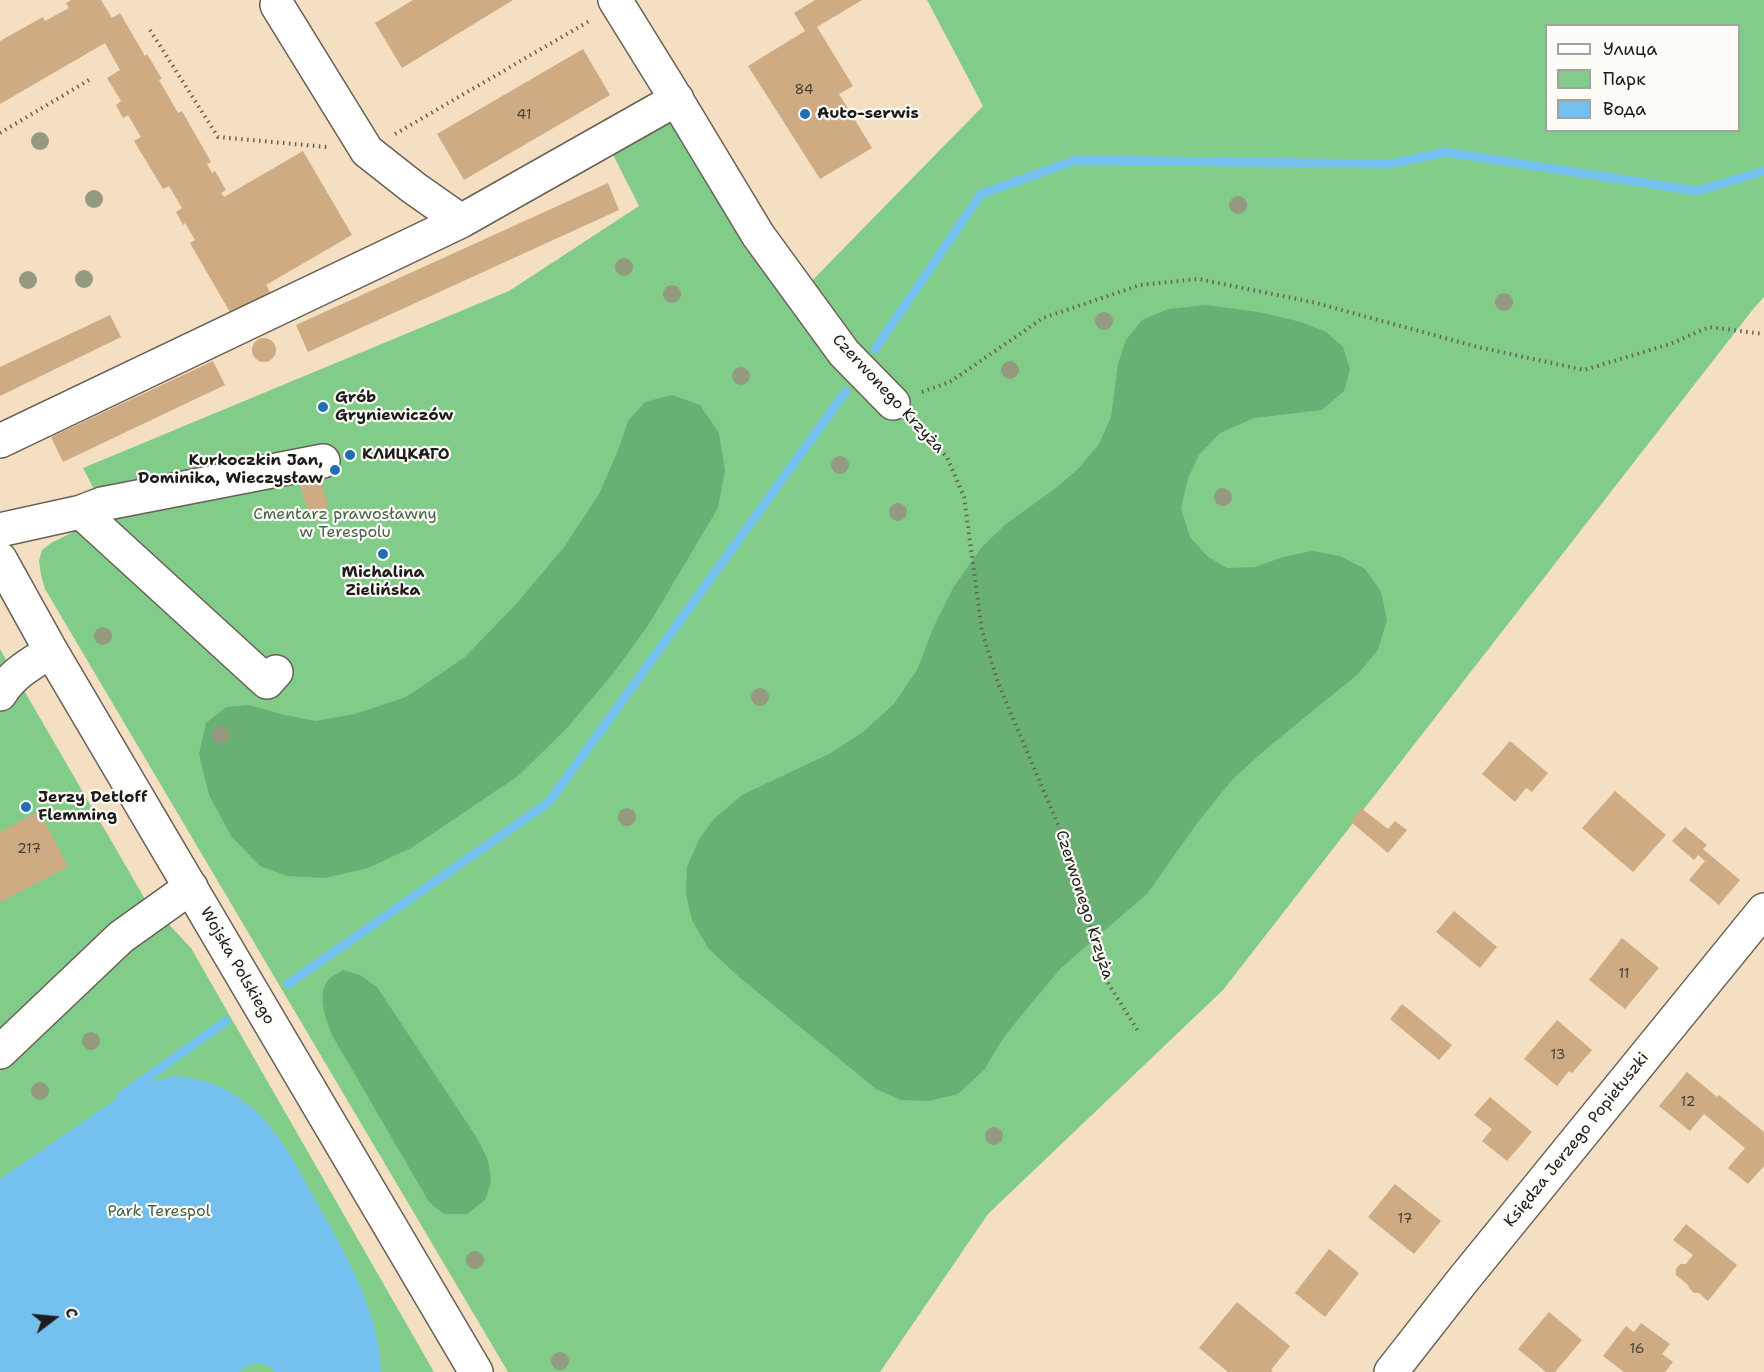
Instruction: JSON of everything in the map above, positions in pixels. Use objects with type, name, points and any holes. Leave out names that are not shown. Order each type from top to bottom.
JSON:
[{"type":"street","name":"Czerwonego Krzyża","points":[[616,2],[758,235],[844,353],[893,403]]},
{"type":"street","points":[[277,4],[367,151],[461,221]]},
{"type":"street","points":[[0,441],[461,221],[676,99]]},
{"type":"street","points":[[0,530],[81,512],[102,504],[323,460]]},
{"type":"street","points":[[81,512],[267,682],[276,672]]},
{"type":"street","name":"Wojska Polskiego","points":[[0,559],[51,651],[476,1372]]},
{"type":"street","points":[[0,694],[8,681],[19,671],[51,651]]},
{"type":"street","points":[[0,1052],[121,938],[191,887]]},
{"type":"street","name":"Księdza Jerzego Popiełuszki","points":[[1391,1372],[1764,910]]},
{"type":"path","points":[[150,30],[218,137],[367,151],[616,2]]},
{"type":"path","points":[[0,133],[89,80]]},
{"type":"path","points":[[893,403],[950,382],[1043,318],[1140,285],[1198,279],[1312,302],[1478,347],[1584,370],[1670,344],[1709,327],[1764,334]]},
{"type":"path","name":"Czerwonego Krzyża","points":[[893,403],[947,457],[964,497],[981,631],[998,683],[1073,860],[1103,975],[1138,1031]]},
{"type":"green space","name":"Cmentarz prawosławny w Terespolu","points":[[927,0],[1764,0],[1764,297],[1223,990],[988,1214],[880,1372],[508,1372],[45,589],[39,561],[42,550],[51,543],[107,515],[83,468],[509,291],[639,206],[603,135],[665,105],[794,299],[983,106]]},
{"type":"green space","points":[[1206,305],[1259,312],[1301,322],[1326,332],[1343,347],[1350,370],[1344,391],[1322,410],[1254,418],[1220,433],[1199,455],[1188,478],[1181,509],[1190,537],[1207,556],[1227,568],[1255,567],[1283,557],[1312,551],[1340,556],[1365,569],[1381,592],[1387,620],[1378,650],[1358,674],[1266,749],[1232,780],[1198,822],[1147,894],[1061,968],[1004,1037],[984,1070],[958,1094],[929,1101],[901,1100],[876,1089],[739,977],[708,948],[692,920],[686,894],[687,867],[699,839],[715,818],[742,795],[831,753],[863,732],[894,704],[917,670],[934,626],[953,588],[981,548],[1006,524],[1056,488],[1079,468],[1099,444],[1111,417],[1118,364],[1126,340],[1142,320],[1168,309]]},
{"type":"green space","points":[[672,395],[700,405],[719,433],[725,470],[718,508],[649,624],[612,675],[565,730],[518,776],[411,848],[368,868],[325,878],[287,876],[260,866],[231,836],[209,795],[199,754],[206,723],[226,707],[249,705],[315,721],[355,714],[406,697],[465,657],[518,602],[565,546],[599,494],[628,421],[645,402]]},
{"type":"green space","name":"Park Terespol","points":[[0,649],[145,899],[191,948],[434,1372],[0,1372]]},
{"type":"green space","points":[[343,970],[360,975],[377,987],[477,1138],[488,1160],[491,1182],[485,1200],[467,1214],[444,1214],[429,1202],[332,1035],[323,1006],[323,991],[330,978]]},
{"type":"water","name":"Park Terespol","points":[[175,1076],[210,1083],[234,1094],[265,1121],[284,1145],[358,1282],[374,1326],[381,1372],[275,1372],[262,1363],[257,1363],[239,1372],[0,1372],[0,1179],[128,1091],[151,1081]]},
{"type":"building","points":[[71,0],[101,0],[112,18],[120,13],[145,56],[147,54],[162,79],[159,80],[178,113],[182,111],[211,162],[207,164],[212,173],[215,171],[226,190],[221,193],[224,197],[303,151],[352,235],[266,285],[270,292],[231,314],[190,243],[195,240],[176,212],[182,208],[169,186],[163,189],[134,141],[141,137],[128,115],[123,118],[116,105],[121,101],[107,78],[120,70],[105,43],[0,104],[0,41],[43,17],[45,21],[69,8],[66,3]]},
{"type":"building","points":[[413,0],[513,0],[402,68],[375,23]]},
{"type":"building","points":[[815,0],[862,0],[817,27],[853,86],[839,94],[872,148],[820,179],[748,66],[805,31],[794,13]]},
{"type":"building","points":[[583,49],[610,95],[464,180],[437,134]]},
{"type":"building","points":[[608,183],[619,210],[308,352],[296,325]]},
{"type":"building","points":[[110,315],[121,337],[0,396],[0,367]]},
{"type":"building","points":[[259,338],[269,338],[276,345],[276,355],[269,362],[259,362],[252,355],[252,345]]},
{"type":"building","points":[[213,361],[225,385],[63,462],[51,437]]},
{"type":"building","points":[[319,475],[328,505],[326,508],[328,517],[315,521],[312,512],[308,511],[299,481]]},
{"type":"building","points":[[1510,741],[1548,773],[1532,792],[1526,788],[1515,802],[1482,774]]},
{"type":"building","points":[[1615,791],[1666,835],[1633,872],[1582,828]]},
{"type":"building","points":[[1361,808],[1388,829],[1395,821],[1407,830],[1388,853],[1351,822]]},
{"type":"building","points":[[39,811],[68,867],[0,902],[0,832]]},
{"type":"building","points":[[1685,827],[1707,845],[1703,849],[1740,880],[1719,905],[1689,880],[1705,861],[1698,855],[1694,860],[1672,841]]},
{"type":"building","points":[[1454,911],[1497,947],[1480,968],[1436,932]]},
{"type":"building","points":[[1622,938],[1659,968],[1625,1009],[1589,980]]},
{"type":"building","points":[[1402,1004],[1452,1045],[1439,1060],[1390,1019]]},
{"type":"building","points":[[1557,1020],[1592,1050],[1572,1073],[1569,1071],[1557,1086],[1524,1059]]},
{"type":"building","points":[[1687,1072],[1764,1132],[1764,1166],[1748,1184],[1728,1168],[1745,1148],[1704,1114],[1690,1131],[1659,1106]]},
{"type":"building","points":[[1490,1097],[1532,1132],[1507,1161],[1482,1141],[1492,1129],[1474,1115]]},
{"type":"building","points":[[1395,1184],[1441,1221],[1414,1254],[1368,1217]]},
{"type":"building","points":[[1686,1224],[1737,1265],[1708,1301],[1699,1293],[1694,1293],[1676,1275],[1676,1269],[1680,1264],[1686,1264],[1693,1255],[1673,1240]]},
{"type":"building","points":[[1329,1249],[1359,1273],[1325,1317],[1295,1293]]},
{"type":"building","points":[[1237,1302],[1290,1346],[1271,1370],[1273,1372],[1228,1372],[1199,1348]]},
{"type":"building","points":[[1549,1312],[1582,1340],[1555,1372],[1546,1372],[1518,1349]]},
{"type":"building","points":[[1641,1323],[1670,1344],[1662,1354],[1673,1362],[1665,1372],[1624,1372],[1603,1356],[1626,1326],[1634,1332]]},
{"type":"waterway","points":[[875,349],[981,194],[1076,160],[1390,164],[1445,152],[1697,191],[1764,171]]},
{"type":"waterway","points":[[288,984],[549,802],[846,391]]},
{"type":"waterway","points":[[121,1096],[226,1021]]},
{"type":"place","name":"Auto-serwis","points":[[805,114]]},
{"type":"place","name":"Grób Gryniewiczów","points":[[323,407]]},
{"type":"place","name":"КЛИЦКАГО","points":[[350,455]]},
{"type":"place","name":"Kurkoczkin Jan, Dominika, Wieczysław","points":[[335,470]]},
{"type":"place","name":"Michalina Zielińska","points":[[383,554]]},
{"type":"place","name":"Jerzy Detloff Flemming","points":[[26,807]]}]
